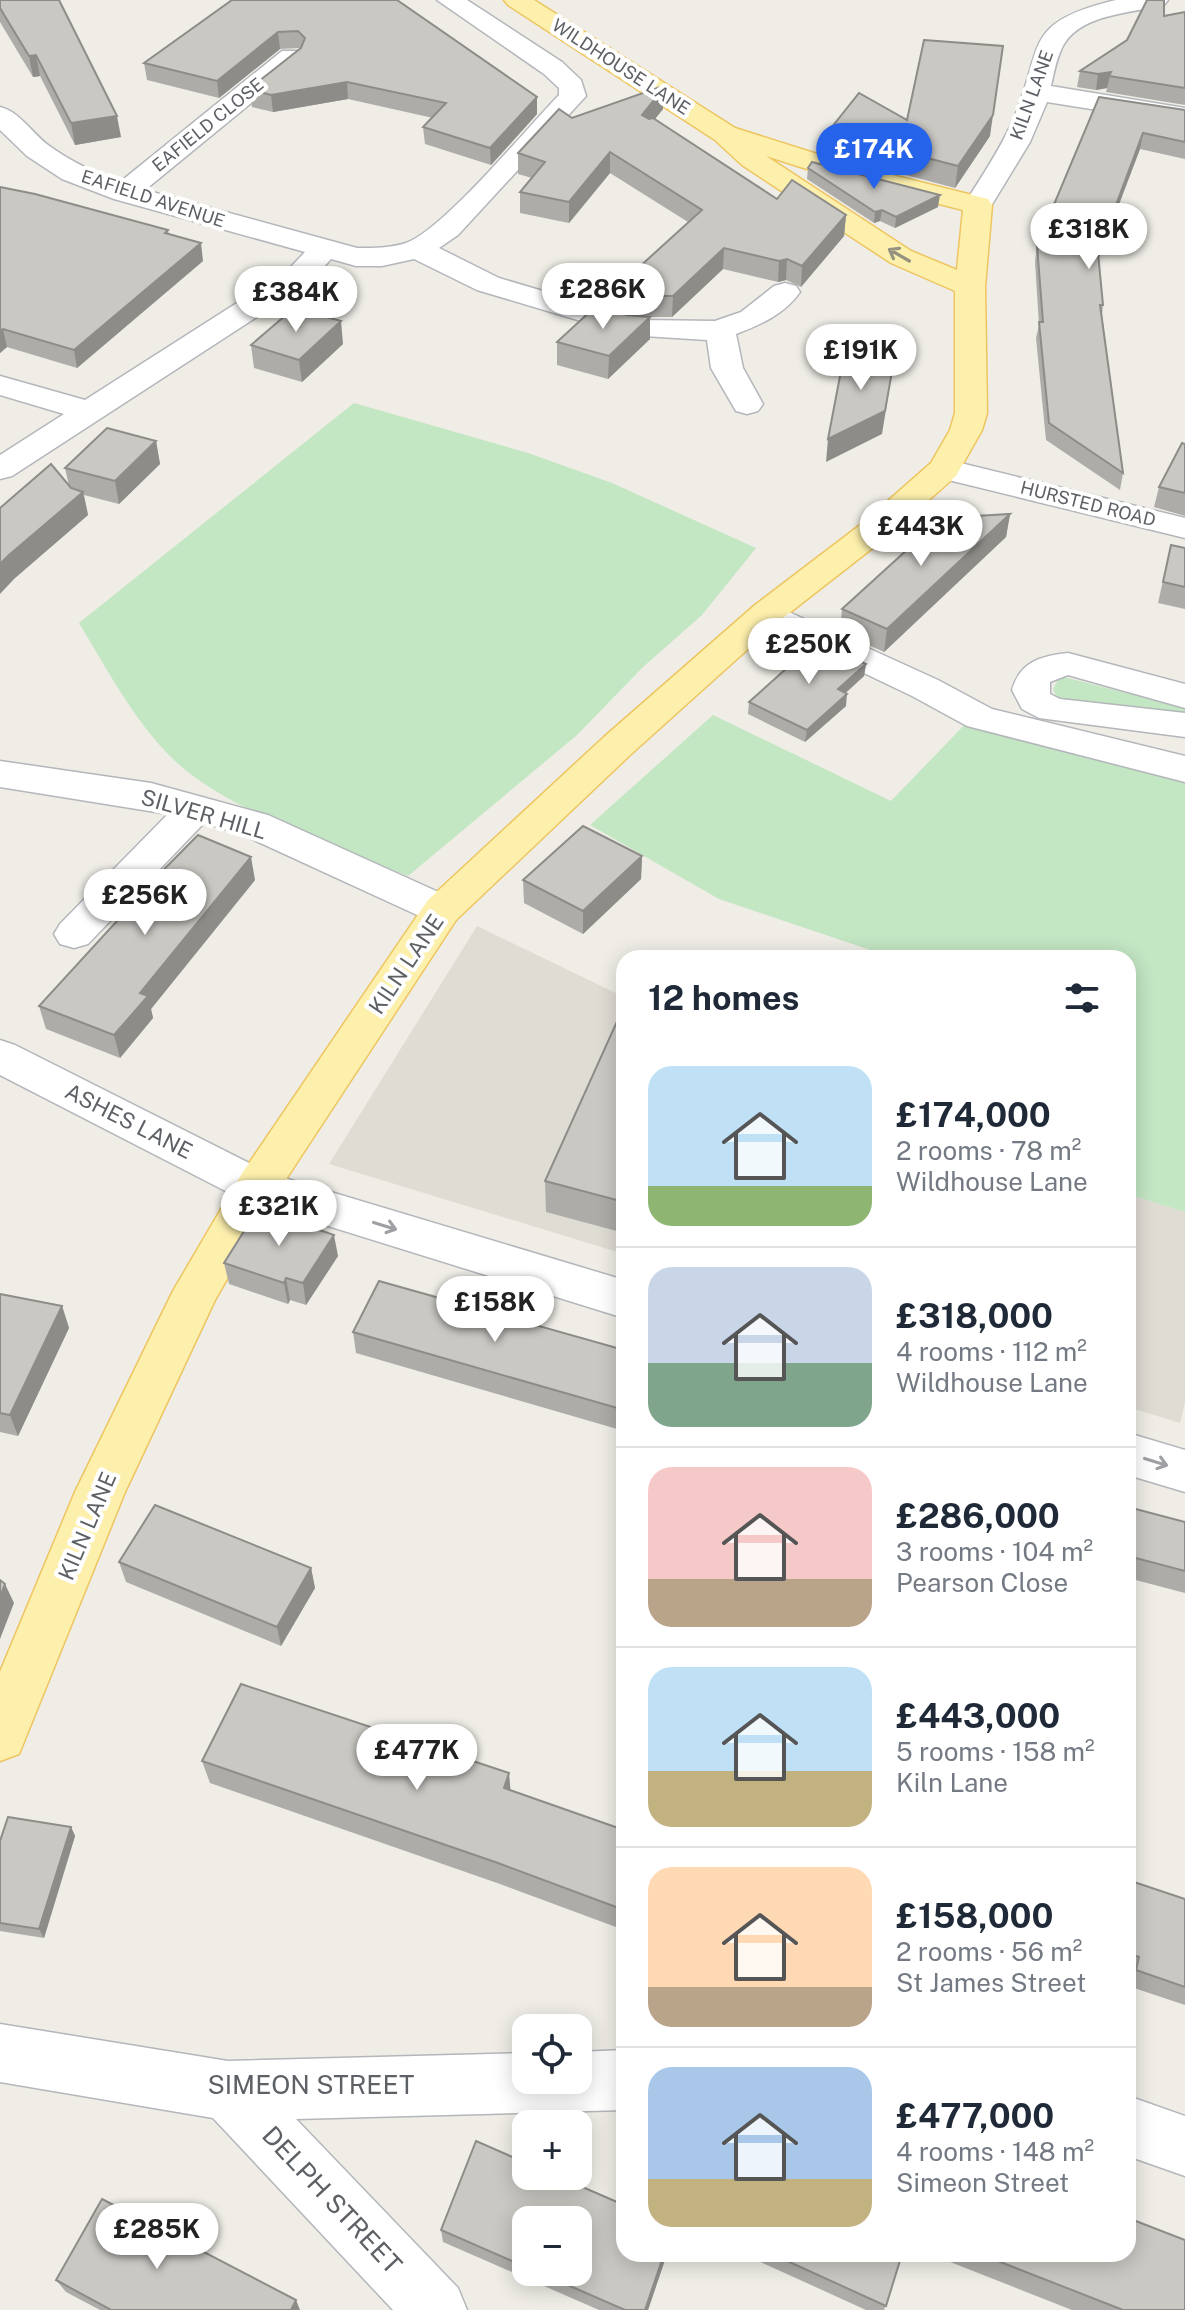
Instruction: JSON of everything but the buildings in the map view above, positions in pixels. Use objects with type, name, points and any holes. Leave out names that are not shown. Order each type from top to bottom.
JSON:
[{"type":"main road","name":"WILDHOUSE LANE","points":[[517,0],[725,134],[752,159],[901,257],[970,287]]},
{"type":"main road","name":"WILDHOUSE LANE","points":[[725,134],[842,171],[978,205]]},
{"type":"main road","name":"KILN LANE","points":[[0,1736],[100,1492],[196,1291],[257,1187],[442,910],[617,746],[767,613],[876,529],[944,469],[966,430],[971,413],[970,287],[978,205]]},
{"type":"street","points":[[450,0],[553,68],[572,86],[573,96],[448,229],[418,249],[488,284],[639,329],[700,332],[720,329],[752,318],[785,292]]},
{"type":"street","name":"KILN LANE","points":[[978,205],[1019,139],[1037,92],[1049,46],[1071,24],[1101,12],[1155,0]]},
{"type":"street","name":"EAFIELD CLOSE","points":[[124,193],[291,57]]},
{"type":"street","points":[[1037,92],[1185,116]]},
{"type":"street","name":"EAFIELD AVENUE","points":[[0,115],[37,150],[72,173],[124,193],[323,250],[369,257],[418,249]]},
{"type":"street","points":[[0,469],[298,277],[323,250]]},
{"type":"street","points":[[720,329],[727,368],[747,404]]},
{"type":"street","points":[[0,385],[89,411]]},
{"type":"street","name":"HURSTED ROAD","points":[[944,469],[1185,528]]},
{"type":"street","points":[[767,613],[925,688],[980,718],[1185,769]]},
{"type":"street","points":[[1185,696],[1068,664],[1052,666],[1034,676],[1030,690],[1035,701],[1052,710],[1185,725]]},
{"type":"street","name":"SILVER HILL","points":[[0,774],[103,788],[254,824],[442,910]]},
{"type":"street","points":[[74,934],[196,808]]},
{"type":"street","name":"ASHES LANE","points":[[0,1056],[257,1187],[616,1297]]},
{"type":"street","points":[[1136,1456],[1185,1471]]},
{"type":"street","name":"SIMEON STREET","points":[[0,2053],[228,2091],[616,2080]]},
{"type":"street","name":"DELPH STREET","points":[[228,2091],[436,2310]]},
{"type":"street","points":[[1136,2129],[1185,2146]]},
{"type":"shaded area","points":[[477,926],[616,993],[616,1252],[329,1164]]},
{"type":"shaded area","points":[[1136,1197],[1185,1212],[1185,1402],[1180,1423],[1136,1409]]},
{"type":"green space","points":[[354,403],[528,453],[612,483],[756,548],[702,615],[643,667],[577,735],[408,876],[284,826],[195,777],[173,759],[146,728],[79,623]]},
{"type":"green space","points":[[1060,676],[1185,708],[1185,715],[1064,701],[1057,698],[1053,689]]},
{"type":"green space","points":[[976,713],[1185,757],[1185,1212],[1136,1197],[1136,950],[870,950],[719,899],[590,825],[713,715],[891,801]]}]
